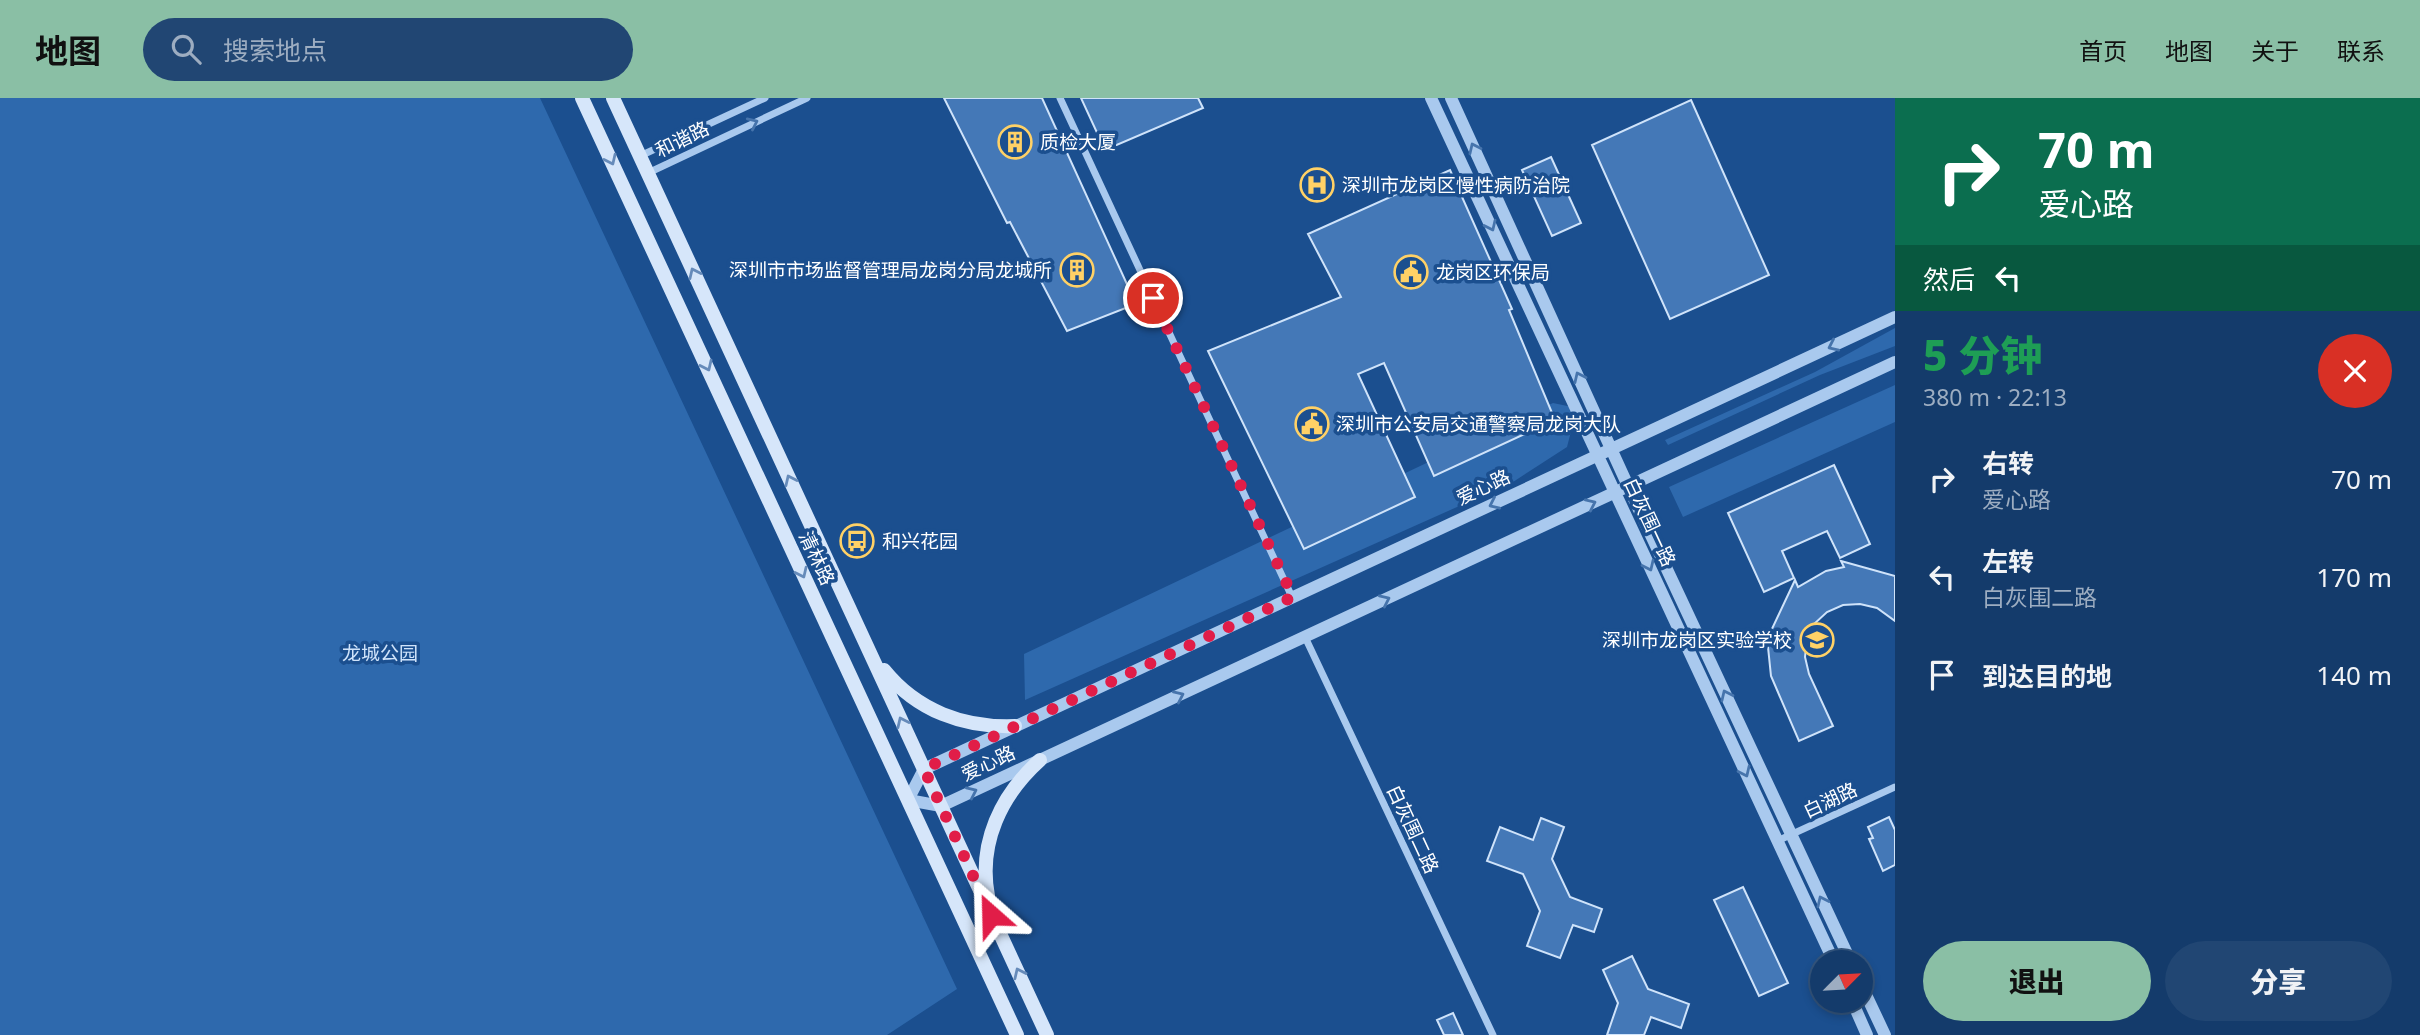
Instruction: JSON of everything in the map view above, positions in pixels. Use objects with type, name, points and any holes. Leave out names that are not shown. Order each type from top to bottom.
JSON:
[{"type":"main road","name":"清林路","points":[[582,98],[1017,1035]]},
{"type":"main road","name":"清林路","points":[[613,98],[1047,1035]]},
{"type":"main road","points":[[870,653],[894,683],[927,707],[967,723],[991,727],[1015,726]]},
{"type":"main road","points":[[991,915],[985,878],[987,846],[996,818],[1023,776],[1040,761]]},
{"type":"street","name":"和谐路","points":[[640,156],[765,98]]},
{"type":"street","name":"和谐路","points":[[648,173],[807,98]]},
{"type":"street","points":[[1060,98],[1293,597]]},
{"type":"street","name":"白灰围一路","points":[[1431,98],[1828,950]]},
{"type":"street","name":"白灰围一路","points":[[1451,98],[1628,486],[1845,950]]},
{"type":"street","name":"爱心路","points":[[924,769],[1895,317]]},
{"type":"street","name":"爱心路","points":[[941,806],[1895,362]]},
{"type":"street","name":"白灰围二路","points":[[1305,637],[1493,1035]]},
{"type":"street","points":[[924,769],[908,800],[941,806]]},
{"type":"street","name":"白湖路","points":[[1777,841],[1895,787]]},
{"type":"street","points":[[1873,1010],[1885,1035]]},
{"type":"street","points":[[1857,1013],[1867,1035]]},
{"type":"green space","name":"龙城公园","points":[[0,98],[540,98],[957,989],[887,1035],[0,1035]]},
{"type":"green space","points":[[1895,328],[1895,346],[1820,375],[1668,445],[1665,440],[1815,372]]},
{"type":"green space","points":[[1895,385],[1895,422],[1683,517],[1669,487]]},
{"type":"green space","points":[[1553,403],[1577,408],[1567,447],[1513,482],[1025,700],[1024,654]]},
{"type":"building","points":[[944,98],[1042,98],[1136,304],[1067,331],[1010,222],[1007,223]]},
{"type":"building","points":[[1081,98],[1198,98],[1203,108],[1105,150]]},
{"type":"building","points":[[1691,100],[1769,275],[1670,319],[1592,145]]},
{"type":"building","points":[[1551,157],[1581,223],[1552,236],[1522,170]]},
{"type":"building","points":[[1450,170],[1512,309],[1509,310],[1555,420],[1434,476],[1384,363],[1358,374],[1415,497],[1304,549],[1208,351],[1341,297],[1308,234]]},
{"type":"building","points":[[1834,465],[1870,544],[1840,558],[1827,531],[1782,551],[1794,578],[1764,592],[1728,513]]},
{"type":"building","points":[[1841,561],[1895,576],[1895,621],[1877,608],[1860,604],[1843,605],[1827,612],[1814,624],[1807,640],[1805,657],[1809,674],[1833,726],[1799,741],[1771,676],[1768,647],[1770,633],[1795,580],[1798,587],[1826,571],[1844,567]]},
{"type":"building","points":[[1889,817],[1895,830],[1895,865],[1883,871],[1869,839],[1873,838],[1868,827]]},
{"type":"building","points":[[1541,818],[1564,827],[1552,859],[1570,897],[1602,909],[1594,932],[1573,925],[1560,958],[1527,946],[1540,911],[1523,874],[1487,861],[1500,827],[1533,840]]},
{"type":"building","points":[[1743,887],[1788,983],[1759,996],[1714,900]]},
{"type":"building","points":[[1632,956],[1648,989],[1689,1004],[1681,1028],[1651,1017],[1644,1035],[1607,1035],[1618,1003],[1603,970]]},
{"type":"building","points":[[1453,1013],[1463,1035],[1444,1035],[1437,1020]]},
{"type":"place","name":"质检大厦","points":[[1015,142]]},
{"type":"place","name":"深圳市龙岗区慢性病防治院","points":[[1317,185]]},
{"type":"place","name":"深圳市市场监督管理局龙岗分局龙城所","points":[[1077,270]]},
{"type":"place","name":"龙岗区环保局","points":[[1411,272]]},
{"type":"place","name":"深圳市公安局交通警察局龙岗大队","points":[[1312,424]]},
{"type":"place","name":"和兴花园","points":[[857,541]]},
{"type":"place","name":"深圳市龙岗区实验学校","points":[[1817,640]]},
{"type":"route","points":[[991,915],[924,769],[1293,597],[1153,298]]}]
